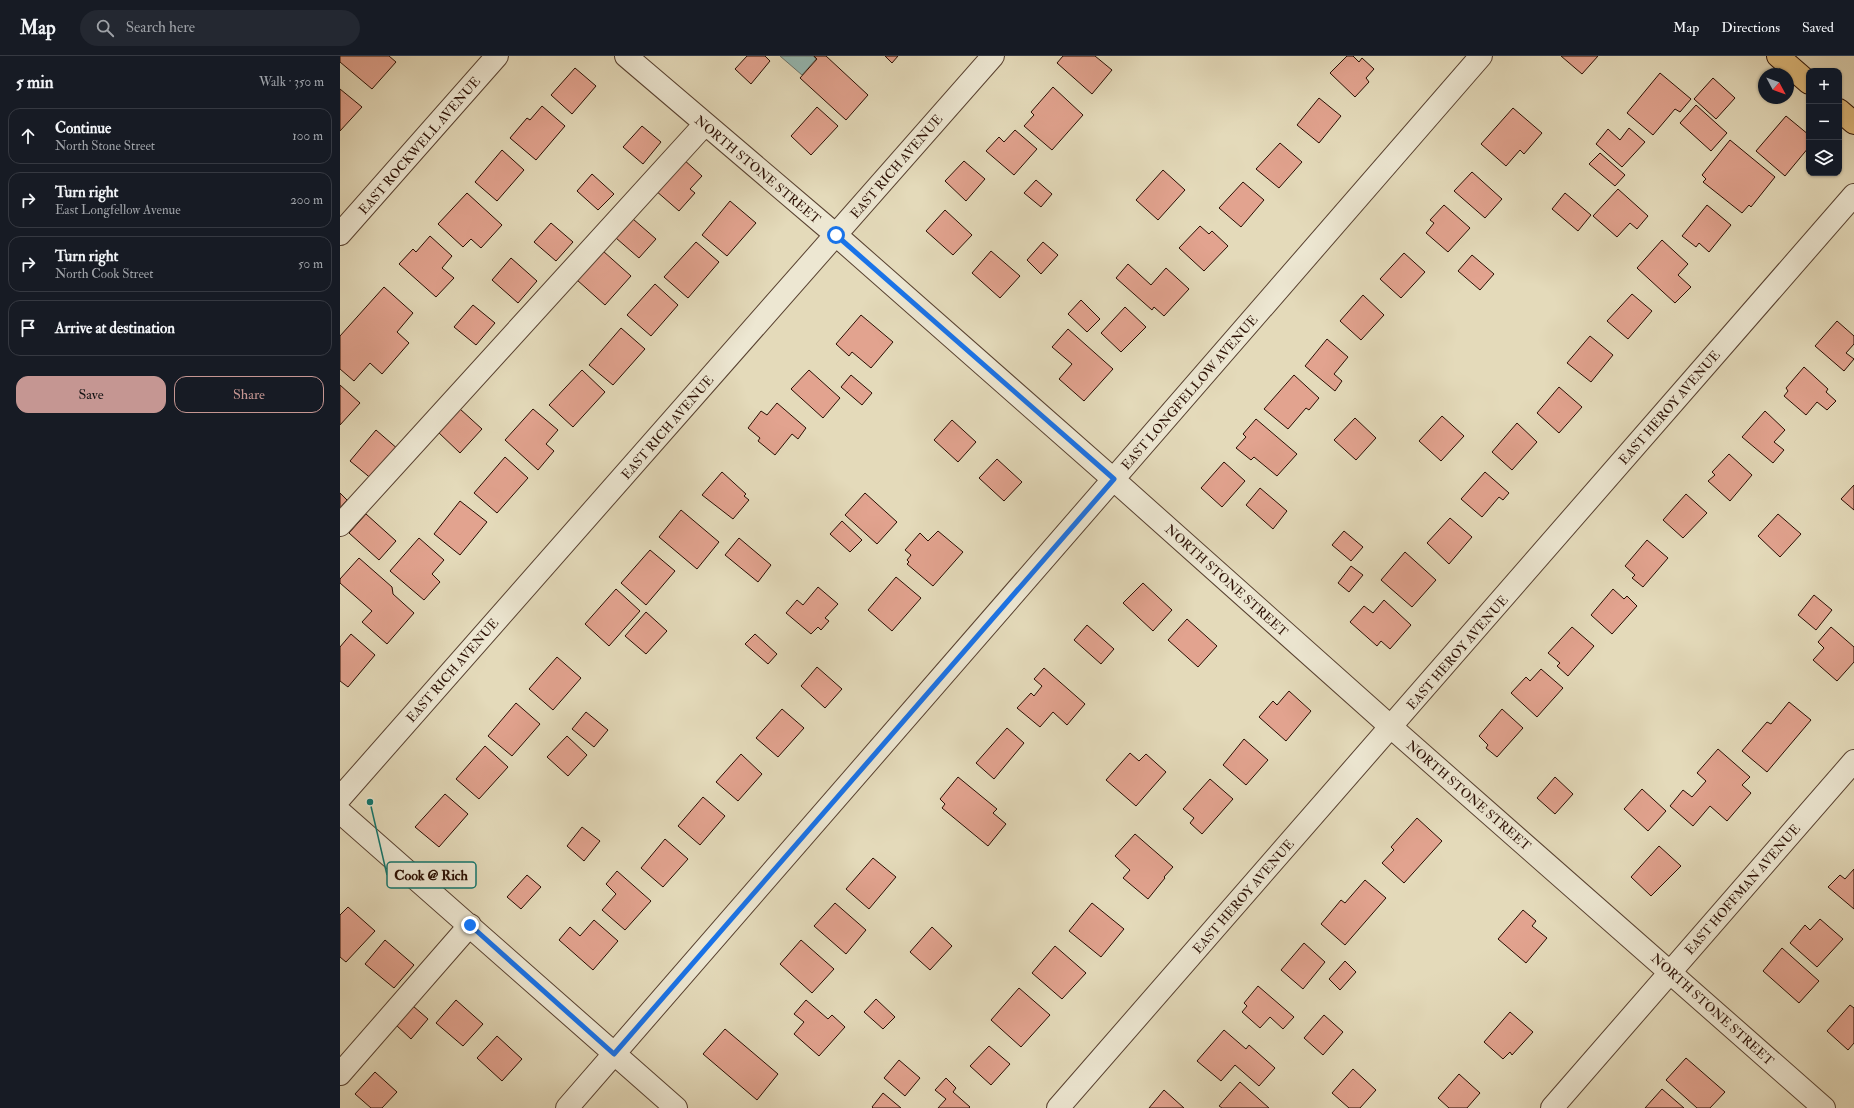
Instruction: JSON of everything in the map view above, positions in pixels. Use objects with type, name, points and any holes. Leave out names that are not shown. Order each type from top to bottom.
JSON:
[{"type":"main road","points":[[1778,56],[1806,80]]},
{"type":"main road","points":[[1842,113],[1854,123]]},
{"type":"street","name":"EAST ROCKWELL AVENUE","points":[[340,234],[497,56]]},
{"type":"street","name":"NORTH STONE STREET","points":[[626,56],[836,235],[1114,479],[1391,727],[1824,1108]]},
{"type":"street","name":"EAST RICH AVENUE","points":[[340,798],[993,56]]},
{"type":"street","name":"EAST LONGFELLOW AVENUE","points":[[567,1108],[1481,56]]},
{"type":"street","points":[[340,525],[705,124]]},
{"type":"street","name":"EAST HEROY AVENUE","points":[[1058,1108],[1854,195]]},
{"type":"street","name":"EAST HOFFMAN AVENUE","points":[[1552,1108],[1854,761]]},
{"type":"street","points":[[340,812],[676,1108]]},
{"type":"street","points":[[340,1074],[470,925]]},
{"type":"water","points":[[780,56],[813,56],[816,59],[802,75]]},
{"type":"building","points":[[340,56],[389,56],[396,62],[372,89],[340,62]]},
{"type":"building","points":[[747,56],[765,56],[770,61],[751,84],[735,69]]},
{"type":"building","points":[[814,56],[826,56],[868,95],[846,120],[800,78],[817,59]]},
{"type":"building","points":[[885,56],[898,56],[892,63]]},
{"type":"building","points":[[1063,56],[1095,56],[1112,70],[1092,94],[1057,63]]},
{"type":"building","points":[[1347,56],[1353,56],[1359,62],[1362,58],[1374,69],[1366,78],[1369,82],[1355,97],[1330,73]]},
{"type":"building","points":[[1561,56],[1598,56],[1582,74]]},
{"type":"building","points":[[575,68],[596,86],[572,114],[551,95]]},
{"type":"building","points":[[1660,73],[1691,99],[1680,112],[1675,109],[1653,135],[1627,113]]},
{"type":"building","points":[[1713,78],[1735,98],[1716,119],[1694,99]]},
{"type":"building","points":[[1053,87],[1083,115],[1052,150],[1024,126],[1034,115],[1031,112]]},
{"type":"building","points":[[340,89],[362,107],[340,131]]},
{"type":"building","points":[[1319,98],[1341,116],[1319,143],[1297,125]]},
{"type":"building","points":[[1696,105],[1727,133],[1711,151],[1680,123]]},
{"type":"building","points":[[542,106],[565,126],[536,160],[510,138],[527,118],[530,120]]},
{"type":"building","points":[[817,107],[838,126],[811,155],[791,136]]},
{"type":"building","points":[[1513,108],[1542,133],[1524,154],[1520,150],[1506,166],[1481,144]]},
{"type":"building","points":[[1786,116],[1806,133],[1806,151],[1785,176],[1756,151]]},
{"type":"building","points":[[642,126],[661,142],[643,164],[623,147]]},
{"type":"building","points":[[1629,128],[1645,142],[1622,167],[1596,144],[1608,129],[1620,140]]},
{"type":"building","points":[[1015,130],[1037,149],[1014,175],[986,151],[999,137],[1004,142]]},
{"type":"building","points":[[1730,140],[1775,177],[1751,207],[1749,205],[1742,213],[1703,182],[1706,179],[1702,175]]},
{"type":"building","points":[[1280,143],[1302,162],[1279,188],[1256,169]]},
{"type":"building","points":[[502,150],[524,170],[497,201],[475,182]]},
{"type":"building","points":[[1600,153],[1625,175],[1615,186],[1589,164]]},
{"type":"building","points":[[683,159],[702,176],[690,189],[695,193],[679,211],[655,190]]},
{"type":"building","points":[[964,161],[985,179],[966,201],[945,181]]},
{"type":"building","points":[[1163,170],[1185,190],[1158,220],[1136,200]]},
{"type":"building","points":[[1472,172],[1502,199],[1485,218],[1454,191]]},
{"type":"building","points":[[592,174],[614,194],[598,210],[577,191]]},
{"type":"building","points":[[1036,180],[1052,194],[1041,207],[1024,193]]},
{"type":"building","points":[[1243,182],[1264,200],[1241,227],[1219,208]]},
{"type":"building","points":[[1618,189],[1648,216],[1637,229],[1630,223],[1617,237],[1593,216]]},
{"type":"building","points":[[467,193],[502,225],[481,248],[471,239],[463,247],[438,224]]},
{"type":"building","points":[[1565,193],[1591,215],[1578,231],[1552,209]]},
{"type":"building","points":[[730,201],[756,223],[727,256],[702,235]]},
{"type":"building","points":[[1444,205],[1470,228],[1448,252],[1426,233],[1434,223],[1430,220]]},
{"type":"building","points":[[1707,205],[1731,225],[1709,252],[1699,243],[1696,247],[1682,236]]},
{"type":"building","points":[[945,210],[972,235],[953,255],[926,231]]},
{"type":"building","points":[[633,219],[656,239],[639,258],[616,238]]},
{"type":"building","points":[[551,223],[573,242],[556,261],[534,242]]},
{"type":"building","points":[[1200,226],[1209,234],[1212,231],[1228,246],[1204,271],[1179,248]]},
{"type":"building","points":[[430,236],[452,256],[442,268],[454,278],[436,297],[399,264],[413,249],[416,252]]},
{"type":"building","points":[[1662,240],[1688,264],[1678,275],[1691,287],[1675,303],[1637,268]]},
{"type":"building","points":[[696,242],[719,262],[688,298],[664,277]]},
{"type":"building","points":[[1043,242],[1058,255],[1041,274],[1027,260]]},
{"type":"building","points":[[603,251],[631,276],[605,305],[577,280]]},
{"type":"building","points":[[991,251],[1020,276],[1000,298],[972,273]]},
{"type":"building","points":[[1404,253],[1425,272],[1401,298],[1380,279]]},
{"type":"building","points":[[1472,255],[1494,274],[1480,290],[1458,271]]},
{"type":"building","points":[[511,258],[537,281],[518,303],[492,280]]},
{"type":"building","points":[[1128,264],[1151,285],[1166,268],[1189,289],[1164,316],[1154,307],[1152,310],[1116,278]]},
{"type":"building","points":[[655,284],[678,305],[651,336],[627,315]]},
{"type":"building","points":[[384,287],[413,313],[397,332],[409,343],[382,374],[370,363],[354,381],[340,369],[340,336]]},
{"type":"building","points":[[1632,294],[1652,311],[1628,339],[1607,321]]},
{"type":"building","points":[[1363,295],[1384,315],[1361,340],[1340,321]]},
{"type":"building","points":[[1081,300],[1100,319],[1087,332],[1068,314]]},
{"type":"building","points":[[473,305],[495,323],[476,345],[454,327]]},
{"type":"building","points":[[1125,307],[1146,327],[1121,352],[1101,333]]},
{"type":"building","points":[[861,315],[893,342],[871,368],[852,352],[849,356],[836,344]]},
{"type":"building","points":[[1837,321],[1854,336],[1854,344],[1846,353],[1854,359],[1844,371],[1815,346]]},
{"type":"building","points":[[621,328],[645,349],[613,385],[589,365]]},
{"type":"building","points":[[1068,329],[1113,369],[1084,401],[1059,379],[1072,364],[1052,347]]},
{"type":"building","points":[[1590,336],[1613,355],[1591,382],[1567,363]]},
{"type":"building","points":[[1327,339],[1348,357],[1334,374],[1342,381],[1335,391],[1305,366]]},
{"type":"building","points":[[1804,367],[1828,389],[1826,392],[1836,401],[1827,410],[1817,402],[1806,415],[1784,396],[1788,391],[1786,388]]},
{"type":"building","points":[[582,370],[605,392],[573,427],[549,405]]},
{"type":"building","points":[[809,370],[840,398],[823,418],[791,389]]},
{"type":"building","points":[[851,375],[872,393],[862,405],[841,387]]},
{"type":"building","points":[[1294,375],[1319,398],[1309,410],[1306,408],[1288,429],[1264,409]]},
{"type":"building","points":[[340,385],[360,403],[340,425]]},
{"type":"building","points":[[1559,387],[1582,407],[1559,433],[1537,413]]},
{"type":"building","points":[[777,403],[806,428],[798,439],[792,434],[775,455],[758,441],[760,438],[748,428],[761,411],[767,415]]},
{"type":"building","points":[[460,409],[482,429],[460,453],[438,432]]},
{"type":"building","points":[[533,409],[558,430],[546,444],[554,451],[538,470],[505,440]]},
{"type":"building","points":[[1765,411],[1785,430],[1774,442],[1784,450],[1773,463],[1742,437]]},
{"type":"building","points":[[1442,416],[1464,436],[1441,461],[1419,441]]},
{"type":"building","points":[[1355,418],[1376,438],[1356,460],[1334,440]]},
{"type":"building","points":[[1256,419],[1297,454],[1277,476],[1254,457],[1251,460],[1236,448],[1246,437],[1243,434]]},
{"type":"building","points":[[952,420],[976,442],[958,462],[934,440]]},
{"type":"building","points":[[1517,423],[1537,442],[1512,470],[1492,452]]},
{"type":"building","points":[[376,430],[399,450],[373,480],[350,461]]},
{"type":"building","points":[[1729,454],[1752,475],[1730,501],[1708,481],[1715,475],[1712,472]]},
{"type":"building","points":[[505,457],[528,478],[497,513],[474,493]]},
{"type":"building","points":[[997,459],[1022,482],[1004,501],[979,478]]},
{"type":"building","points":[[1224,462],[1245,481],[1222,507],[1201,488]]},
{"type":"building","points":[[722,472],[746,494],[744,496],[749,500],[733,519],[702,495]]},
{"type":"building","points":[[1485,472],[1509,493],[1503,500],[1499,497],[1482,517],[1461,499]]},
{"type":"building","points":[[1854,485],[1854,510],[1841,499]]},
{"type":"building","points":[[1260,488],[1287,511],[1273,529],[1246,505]]},
{"type":"building","points":[[340,493],[347,500],[340,508]]},
{"type":"building","points":[[865,493],[897,522],[877,544],[845,515]]},
{"type":"building","points":[[1686,494],[1707,513],[1683,538],[1663,520]]},
{"type":"building","points":[[460,501],[487,522],[460,555],[434,534]]},
{"type":"building","points":[[681,510],[719,542],[697,569],[659,537]]},
{"type":"building","points":[[366,514],[396,541],[379,560],[349,533]]},
{"type":"building","points":[[1778,514],[1801,534],[1780,557],[1758,536]]},
{"type":"building","points":[[1450,518],[1472,537],[1449,564],[1427,543]]},
{"type":"building","points":[[842,521],[862,540],[850,552],[830,534]]},
{"type":"building","points":[[938,531],[963,552],[933,586],[907,564],[909,562],[907,560],[911,555],[905,550],[920,533],[928,541]]},
{"type":"building","points":[[1344,531],[1363,547],[1351,561],[1332,545]]},
{"type":"building","points":[[419,538],[444,560],[432,574],[440,582],[424,600],[390,571]]},
{"type":"building","points":[[739,538],[771,565],[758,582],[725,555]]},
{"type":"building","points":[[1647,540],[1668,558],[1643,587],[1632,578],[1635,575],[1625,566]]},
{"type":"building","points":[[650,550],[675,571],[646,605],[621,583]]},
{"type":"building","points":[[1405,552],[1436,580],[1412,607],[1381,580]]},
{"type":"building","points":[[359,558],[392,587],[393,594],[414,613],[387,644],[362,622],[372,611],[340,583],[340,579]]},
{"type":"building","points":[[1351,566],[1363,575],[1349,592],[1338,583]]},
{"type":"building","points":[[896,577],[921,598],[892,631],[868,610]]},
{"type":"building","points":[[1143,583],[1172,610],[1153,631],[1123,603]]},
{"type":"building","points":[[818,587],[838,604],[825,618],[829,621],[821,630],[818,627],[811,634],[786,613],[797,600],[803,605]]},
{"type":"building","points":[[616,589],[640,611],[609,646],[585,624]]},
{"type":"building","points":[[1613,589],[1624,599],[1627,596],[1637,606],[1612,634],[1591,615]]},
{"type":"building","points":[[1814,595],[1832,610],[1816,630],[1798,615]]},
{"type":"building","points":[[1384,600],[1411,625],[1390,649],[1381,641],[1377,646],[1350,622],[1364,606],[1373,613]]},
{"type":"building","points":[[646,612],[667,631],[646,654],[625,636]]},
{"type":"building","points":[[1187,619],[1217,646],[1198,667],[1168,640]]},
{"type":"building","points":[[1087,625],[1114,649],[1101,664],[1074,640]]},
{"type":"building","points":[[1572,627],[1594,646],[1568,676],[1557,666],[1560,663],[1548,653]]},
{"type":"building","points":[[1831,627],[1854,647],[1854,662],[1837,681],[1813,660],[1824,648],[1818,642]]},
{"type":"building","points":[[351,634],[375,655],[348,687],[340,681],[340,647]]},
{"type":"building","points":[[755,634],[777,654],[768,664],[745,644]]},
{"type":"building","points":[[557,657],[581,678],[553,710],[529,689]]},
{"type":"building","points":[[817,667],[842,689],[825,708],[801,686]]},
{"type":"building","points":[[1044,668],[1085,704],[1067,725],[1053,712],[1040,727],[1017,708],[1031,693],[1034,696],[1042,686],[1034,679]]},
{"type":"building","points":[[1541,669],[1563,688],[1537,717],[1511,693],[1526,677],[1530,681]]},
{"type":"building","points":[[1289,691],[1311,711],[1286,741],[1259,717],[1273,701],[1277,705]]},
{"type":"building","points":[[1789,702],[1811,720],[1767,772],[1742,751],[1767,722],[1771,724]]},
{"type":"building","points":[[516,703],[540,724],[512,756],[488,736]]},
{"type":"building","points":[[782,709],[804,728],[778,757],[756,738]]},
{"type":"building","points":[[1502,709],[1523,728],[1497,757],[1486,748],[1488,745],[1479,736]]},
{"type":"building","points":[[586,712],[608,730],[594,747],[572,729]]},
{"type":"building","points":[[1007,728],[1024,743],[994,779],[976,763]]},
{"type":"building","points":[[567,736],[587,755],[568,776],[547,757]]},
{"type":"building","points":[[1244,739],[1268,760],[1246,785],[1223,765]]},
{"type":"building","points":[[485,746],[508,767],[479,799],[456,779]]},
{"type":"building","points":[[1718,749],[1750,777],[1742,785],[1751,793],[1727,821],[1710,806],[1693,826],[1670,806],[1683,790],[1692,797],[1706,781],[1697,773]]},
{"type":"building","points":[[1130,753],[1139,761],[1146,754],[1166,772],[1136,806],[1106,780]]},
{"type":"building","points":[[741,754],[762,774],[738,801],[716,782]]},
{"type":"building","points":[[958,777],[997,809],[993,813],[1006,824],[988,846],[942,808],[945,804],[940,799]]},
{"type":"building","points":[[1555,777],[1573,794],[1555,814],[1537,798]]},
{"type":"building","points":[[1210,779],[1233,799],[1202,834],[1190,823],[1194,818],[1183,809]]},
{"type":"building","points":[[1642,789],[1666,811],[1648,831],[1624,809]]},
{"type":"building","points":[[445,794],[468,814],[439,847],[415,827]]},
{"type":"building","points":[[703,797],[725,816],[700,845],[678,826]]},
{"type":"building","points":[[1417,818],[1442,841],[1404,883],[1382,863],[1394,850],[1391,847]]},
{"type":"building","points":[[582,827],[600,841],[584,861],[567,846]]},
{"type":"building","points":[[1135,834],[1173,867],[1148,899],[1123,878],[1130,870],[1115,856]]},
{"type":"building","points":[[665,839],[688,859],[663,887],[641,868]]},
{"type":"building","points":[[1659,846],[1681,866],[1651,896],[1631,877]]},
{"type":"building","points":[[873,858],[896,877],[869,909],[846,889]]},
{"type":"building","points":[[1854,869],[1854,909],[1828,887],[1840,875],[1845,879]]},
{"type":"building","points":[[617,871],[651,901],[625,930],[602,910],[616,894],[606,884]]},
{"type":"building","points":[[527,875],[541,887],[521,909],[507,897]]},
{"type":"building","points":[[1365,880],[1386,898],[1345,945],[1321,924],[1341,900],[1345,903]]},
{"type":"building","points":[[835,903],[866,930],[846,954],[814,926]]},
{"type":"building","points":[[1092,903],[1124,929],[1101,957],[1069,931]]},
{"type":"building","points":[[348,907],[375,931],[346,962],[340,957],[340,915]]},
{"type":"building","points":[[1523,910],[1536,921],[1532,926],[1547,938],[1526,963],[1498,939]]},
{"type":"building","points":[[1820,919],[1843,939],[1817,967],[1790,943],[1805,925],[1810,930]]},
{"type":"building","points":[[594,920],[618,941],[593,970],[559,940],[570,927],[580,936]]},
{"type":"building","points":[[932,927],[952,946],[930,970],[910,952]]},
{"type":"building","points":[[385,940],[414,965],[394,988],[365,964]]},
{"type":"building","points":[[801,940],[834,969],[812,993],[780,964]]},
{"type":"building","points":[[1304,943],[1325,962],[1303,989],[1281,970]]},
{"type":"building","points":[[1055,946],[1086,973],[1062,999],[1032,973]]},
{"type":"building","points":[[1782,948],[1819,981],[1799,1003],[1763,971]]},
{"type":"building","points":[[1345,961],[1356,972],[1340,990],[1329,979]]},
{"type":"building","points":[[1258,986],[1294,1017],[1283,1029],[1270,1017],[1260,1028],[1242,1012],[1247,1006],[1244,1003]]},
{"type":"building","points":[[1019,988],[1050,1015],[1021,1047],[991,1020]]},
{"type":"building","points":[[876,999],[895,1017],[883,1029],[864,1012]]},
{"type":"building","points":[[456,1000],[483,1024],[463,1046],[436,1023]]},
{"type":"building","points":[[806,1000],[828,1019],[832,1015],[845,1027],[819,1056],[794,1034],[804,1022],[794,1014]]},
{"type":"building","points":[[1850,1005],[1854,1008],[1854,1043],[1848,1050],[1827,1031]]},
{"type":"building","points":[[413,1006],[428,1019],[411,1039],[396,1025]]},
{"type":"building","points":[[1510,1012],[1533,1032],[1512,1055],[1510,1052],[1503,1059],[1484,1042]]},
{"type":"building","points":[[1324,1015],[1343,1032],[1323,1055],[1304,1038]]},
{"type":"building","points":[[725,1029],[778,1074],[757,1100],[703,1054]]},
{"type":"building","points":[[1224,1030],[1246,1049],[1249,1045],[1275,1068],[1259,1086],[1235,1065],[1221,1081],[1197,1061]]},
{"type":"building","points":[[497,1036],[522,1059],[502,1081],[477,1058]]},
{"type":"building","points":[[989,1046],[1010,1064],[991,1085],[970,1066]]},
{"type":"building","points":[[1686,1058],[1725,1092],[1710,1108],[1697,1108],[1666,1080]]},
{"type":"building","points":[[899,1060],[920,1078],[905,1096],[884,1078]]},
{"type":"building","points":[[1353,1069],[1376,1090],[1360,1108],[1349,1108],[1332,1093]]},
{"type":"building","points":[[375,1072],[397,1092],[382,1108],[371,1108],[355,1094]]},
{"type":"building","points":[[1459,1074],[1480,1093],[1467,1108],[1449,1108],[1438,1098]]},
{"type":"building","points":[[946,1078],[956,1088],[953,1092],[970,1107],[969,1108],[938,1108],[946,1099],[935,1090]]},
{"type":"building","points":[[1240,1082],[1269,1108],[1222,1108],[1219,1106]]},
{"type":"building","points":[[1662,1089],[1684,1108],[1645,1108]]},
{"type":"building","points":[[1164,1090],[1184,1108],[1149,1108]]},
{"type":"building","points":[[883,1093],[901,1108],[873,1108],[872,1107]]},
{"type":"place","name":"Cook @ Rich","points":[[370,802]]},
{"type":"route","points":[[470,925],[614,1054],[1114,479],[836,235]]}]
